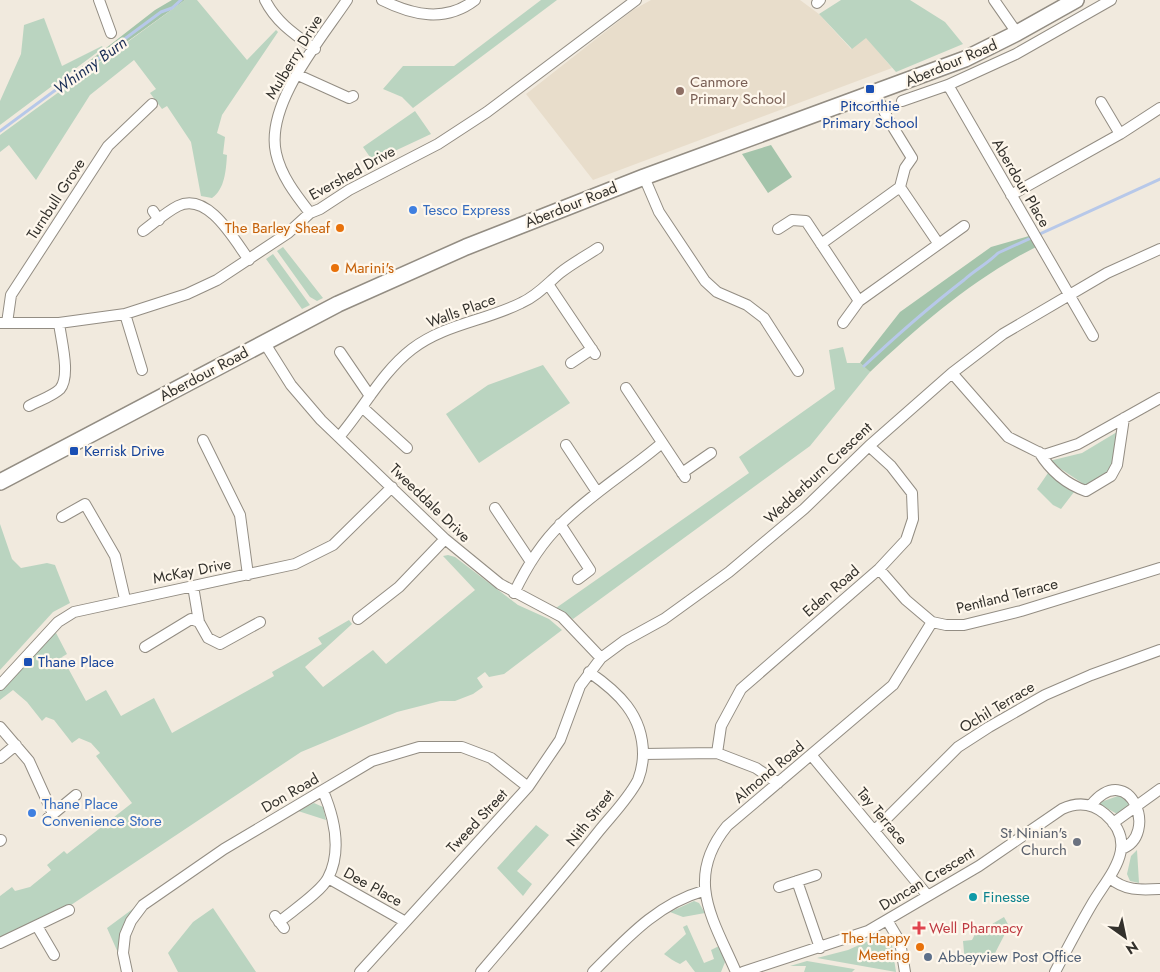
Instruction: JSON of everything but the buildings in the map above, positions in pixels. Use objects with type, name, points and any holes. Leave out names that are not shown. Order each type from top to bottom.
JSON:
[{"type":"main road","name":"Aberdour Road","points":[[0,482],[338,304],[466,247],[644,176],[965,59],[1018,33],[1076,0]]},
{"type":"street","points":[[99,0],[111,33]]},
{"type":"street","points":[[265,0],[271,12],[286,28],[314,49]]},
{"type":"street","name":"Mulberry Drive","points":[[310,213],[288,184],[276,152],[276,121],[281,106],[298,75],[348,0]]},
{"type":"street","points":[[382,0],[400,9],[431,16],[458,10],[475,0]]},
{"type":"street","name":"Evershed Drive","points":[[4,323],[59,323],[125,314],[187,294],[216,280],[249,260],[302,223],[310,213],[320,209],[348,190],[438,144],[487,112],[636,0]]},
{"type":"street","points":[[994,0],[1018,33]]},
{"type":"street","name":"Aberdour Road","points":[[902,101],[948,85],[1016,54],[1111,0]]},
{"type":"street","points":[[298,75],[349,98],[353,96]]},
{"type":"street","name":"Aberdour Place","points":[[948,85],[1068,295]]},
{"type":"street","points":[[821,244],[900,187],[905,168],[912,158],[888,119],[875,93]]},
{"type":"street","points":[[1101,102],[1120,134]]},
{"type":"street","name":"Turnbull Grove","points":[[4,323],[11,295],[108,146],[152,104]]},
{"type":"street","points":[[1011,195],[1120,134],[1160,108]]},
{"type":"street","points":[[644,176],[660,212],[705,281],[717,292],[747,305],[760,314],[798,370]]},
{"type":"street","points":[[900,187],[938,243]]},
{"type":"street","points":[[143,231],[156,216],[184,204],[197,205],[208,209],[217,216],[249,260]]},
{"type":"street","points":[[778,229],[792,220],[806,221],[859,302]]},
{"type":"street","points":[[843,323],[859,302],[964,226]]},
{"type":"street","name":"Walls Place","points":[[339,436],[395,365],[428,338],[450,328],[513,307],[537,294],[561,272],[598,248]]},
{"type":"street","name":"Wedderburn Crescent","points":[[589,672],[601,658],[624,641],[664,619],[729,572],[804,509],[868,446],[952,373],[1003,334],[1107,273],[1160,249]]},
{"type":"street","points":[[548,284],[593,351],[571,363]]},
{"type":"street","points":[[1068,295],[1093,336]]},
{"type":"street","points":[[125,314],[142,370]]},
{"type":"street","points":[[29,406],[59,390],[64,382],[65,372],[59,323]]},
{"type":"street","name":"Tweeddale Drive","points":[[264,342],[301,398],[445,539],[480,570],[514,593],[562,616],[601,658]]},
{"type":"street","points":[[340,352],[370,396]]},
{"type":"street","points":[[952,373],[1008,437],[1044,455],[1078,444],[1160,398]]},
{"type":"street","points":[[626,388],[684,475],[711,453]]},
{"type":"street","points":[[362,407],[407,448]]},
{"type":"street","points":[[1039,452],[1048,467],[1075,487],[1086,491],[1104,482],[1114,471],[1117,465],[1124,418]]},
{"type":"street","points":[[203,440],[240,515],[248,576]]},
{"type":"street","points":[[514,593],[531,562],[560,524],[662,443]]},
{"type":"street","points":[[566,445],[598,492]]},
{"type":"street","name":"Eden Road","points":[[717,753],[721,726],[741,689],[879,569],[906,540],[913,518],[912,493],[891,466],[868,446]]},
{"type":"street","name":"McKay Drive","points":[[0,685],[58,622],[74,612],[125,599],[248,576],[295,564],[333,545],[352,529],[392,487]]},
{"type":"street","points":[[62,516],[85,504],[115,556],[125,599]]},
{"type":"street","points":[[495,508],[531,562]]},
{"type":"street","points":[[560,524],[590,570],[578,579]]},
{"type":"street","points":[[358,620],[399,587],[445,539]]},
{"type":"street","name":"Pentland Terrace","points":[[932,622],[946,625],[979,622],[1160,568]]},
{"type":"street","points":[[879,569],[906,600],[932,622]]},
{"type":"street","points":[[193,586],[200,622],[208,638],[220,644],[260,622]]},
{"type":"street","points":[[145,647],[191,619],[200,622]]},
{"type":"street","name":"Almond Road","points":[[703,891],[710,851],[726,826],[812,756],[893,685],[932,622]]},
{"type":"street","name":"Ochil Terrace","points":[[875,830],[958,748],[989,728],[1045,695],[1090,675],[1160,650]]},
{"type":"street","name":"Nith Street","points":[[481,972],[630,792],[640,775],[643,754],[638,729],[629,706],[612,688],[589,672]]},
{"type":"street","name":"Tweed Street","points":[[360,972],[404,921],[528,787],[560,740],[580,686],[589,672]]},
{"type":"street","points":[[0,727],[29,761],[50,816],[76,795]]},
{"type":"street","points":[[0,758],[16,745]]},
{"type":"street","name":"Don Road","points":[[127,972],[123,952],[125,935],[131,921],[143,906],[224,849],[372,761],[419,747],[462,747],[491,758],[528,787]]},
{"type":"street","points":[[643,754],[717,753],[756,768],[778,783]]},
{"type":"street","name":"Tay Terrace","points":[[812,756],[928,896]]},
{"type":"street","points":[[1113,823],[1160,789]]},
{"type":"street","points":[[1055,972],[1092,903],[1110,878],[1119,860],[1121,849],[1118,831],[1104,814],[1091,806],[1104,793],[1117,790],[1130,792],[1141,803],[1148,815],[1149,828],[1142,841],[1135,846],[1121,849]]},
{"type":"street","points":[[279,922],[328,878],[334,857],[335,826],[323,791]]},
{"type":"street","name":"Duncan Crescent","points":[[743,972],[820,948],[868,930],[928,896],[1014,843],[1062,809],[1070,805],[1091,806]]},
{"type":"street","points":[[779,887],[816,875]]},
{"type":"street","name":"Dee Place","points":[[328,878],[404,921]]},
{"type":"street","points":[[1110,878],[1119,886],[1136,890],[1160,889]]},
{"type":"street","points":[[797,881],[820,948]]},
{"type":"street","points":[[593,972],[660,910],[676,900],[703,891],[736,972]]},
{"type":"street","points":[[0,943],[69,910]]},
{"type":"street","points":[[887,920],[900,942],[905,972]]},
{"type":"street","points":[[37,926],[54,955]]},
{"type":"shaded area","name":"Canmore Primary School","points":[[651,0],[800,0],[819,14],[851,49],[866,37],[892,68],[593,180],[526,94],[633,10]]},
{"type":"green space","points":[[172,0],[185,0],[82,74],[79,69],[155,10]]},
{"type":"green space","points":[[185,0],[197,0],[247,60],[276,30],[278,32],[222,115],[217,133],[225,137],[223,154],[227,155],[226,167],[220,190],[212,198],[201,196],[191,142],[167,106],[162,109],[150,93],[156,89],[134,60],[90,95],[36,180],[9,145],[0,152],[0,135]]},
{"type":"green space","points":[[541,0],[557,0],[413,108],[402,97],[383,89],[403,66],[454,66]]},
{"type":"green space","points":[[841,0],[910,0],[945,22],[963,44],[896,72],[866,38],[852,49],[819,14]]},
{"type":"green space","points":[[44,18],[62,66],[102,46],[103,48],[0,125],[0,101],[21,54],[24,25]]},
{"type":"green space","points":[[415,111],[431,134],[372,160],[363,147]]},
{"type":"green space","points":[[771,145],[792,177],[768,193],[742,154]]},
{"type":"green space","points":[[1029,236],[1036,247],[1013,259],[969,288],[928,320],[870,372],[860,363],[900,312],[991,247]]},
{"type":"green space","points":[[283,247],[323,298],[317,301],[310,297],[277,251]]},
{"type":"green space","points":[[273,254],[310,305],[302,309],[266,259]]},
{"type":"green space","points":[[843,347],[847,363],[860,363],[870,372],[810,446],[573,619],[556,608],[749,473],[739,457],[835,389],[829,350]]},
{"type":"green space","points":[[543,365],[570,403],[479,463],[446,414],[488,385]]},
{"type":"green space","points":[[1117,432],[1112,469],[1089,484],[1085,485],[1049,461],[1082,453]]},
{"type":"green space","points":[[1048,473],[1074,492],[1061,509],[1053,505],[1037,489]]},
{"type":"green space","points":[[0,524],[12,559],[21,568],[47,563],[55,565],[70,603],[53,612],[0,670]]},
{"type":"green space","points":[[443,556],[455,557],[518,605],[549,619],[562,630],[504,674],[489,677],[485,672],[477,678],[483,687],[473,694],[455,701],[440,701],[397,712],[301,752],[56,915],[0,940],[0,896],[12,887],[15,891],[30,887],[51,870],[47,865],[64,851],[67,854],[132,803],[96,756],[100,753],[91,743],[79,738],[72,743],[54,720],[46,717],[42,721],[27,702],[13,690],[0,700],[0,691],[55,631],[67,654],[62,657],[86,701],[106,690],[121,716],[154,698],[172,733],[274,676],[272,672],[322,644],[318,638],[349,620],[352,624],[305,667],[323,687],[373,650],[386,664],[475,590]]},
{"type":"green space","points":[[1118,796],[1135,801],[1117,814],[1098,803]]},
{"type":"green space","points":[[314,803],[323,807],[326,820],[298,811]]},
{"type":"green space","points":[[536,825],[549,835],[517,871],[532,884],[523,896],[497,868]]},
{"type":"green space","points":[[1137,850],[1139,883],[1130,881],[1127,874],[1131,856]]},
{"type":"green space","points":[[694,901],[699,903],[705,913],[683,917],[670,912]]},
{"type":"green space","points":[[134,908],[127,918],[119,955],[107,928]]},
{"type":"green space","points":[[213,908],[256,972],[178,972],[168,953],[193,922]]},
{"type":"green space","points":[[1004,917],[1009,926],[993,957],[988,954],[974,962],[974,966],[965,963],[963,941],[972,940],[975,934]]},
{"type":"green space","points":[[687,925],[704,963],[714,959],[711,950],[719,946],[725,962],[721,972],[695,972],[686,960],[680,964],[664,954],[686,934],[683,927]]},
{"type":"green space","points":[[877,937],[885,937],[892,945],[896,972],[817,958],[848,950]]},
{"type":"green space","points":[[807,961],[855,969],[852,972],[804,972],[806,966],[790,966]]},
{"type":"waterway","name":"Whinny Burn","points":[[0,131],[161,12],[172,8],[181,0]]},
{"type":"waterway","points":[[864,366],[925,311],[998,253],[1160,179]]},
{"type":"place","name":"Pitcorthie Primary School","points":[[870,89]]},
{"type":"place","name":"Canmore Primary School","points":[[680,91]]},
{"type":"place","name":"Tesco Express","points":[[413,210]]},
{"type":"place","name":"The Barley Sheaf","points":[[340,228]]},
{"type":"place","name":"Marini's","points":[[335,268]]},
{"type":"place","name":"Kerrisk Drive","points":[[74,451]]},
{"type":"place","name":"Thane Place","points":[[28,662]]},
{"type":"place","name":"Thane Place Convenience Store","points":[[32,813]]},
{"type":"place","name":"St Ninian's Church","points":[[1077,842]]},
{"type":"place","name":"Finesse","points":[[973,897]]},
{"type":"place","name":"Well Pharmacy","points":[[919,928]]},
{"type":"place","name":"The Happy Meeting","points":[[920,947]]},
{"type":"place","name":"Abbeyview Post Office","points":[[928,957]]}]
